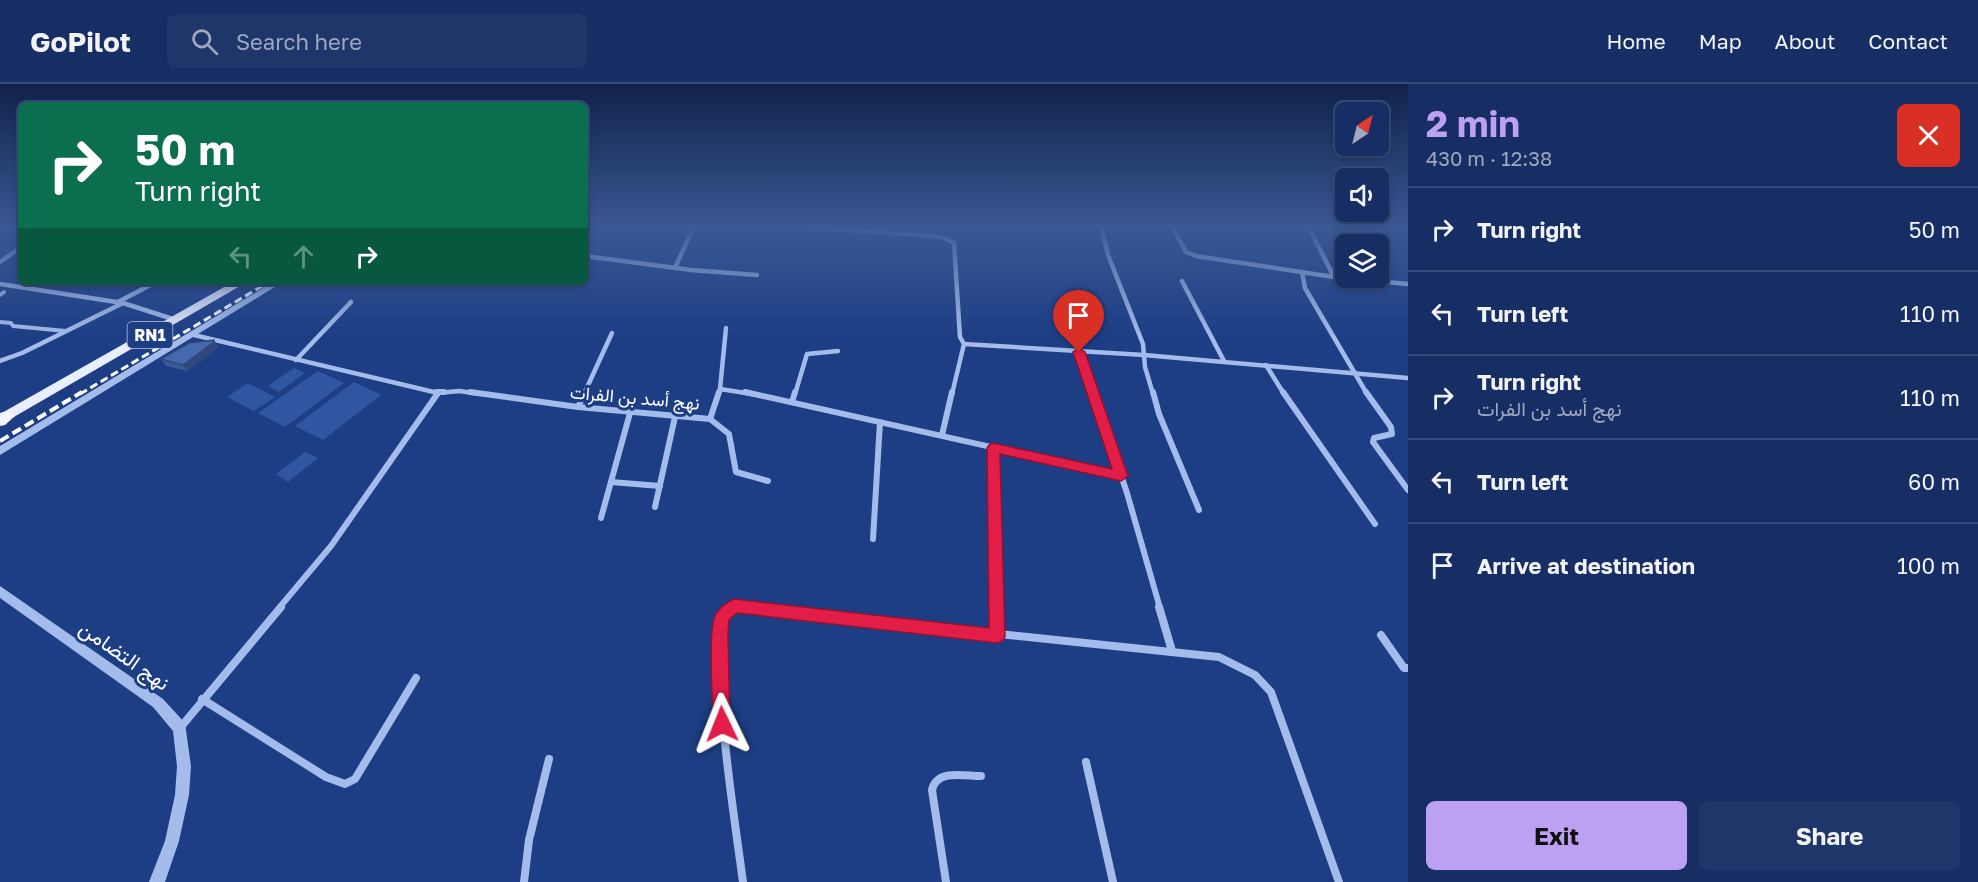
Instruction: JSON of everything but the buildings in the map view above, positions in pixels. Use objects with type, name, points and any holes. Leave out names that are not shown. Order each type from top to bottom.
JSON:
[{"type":"main road","name":"RN1","points":[[2,419],[236,285]]},
{"type":"street","points":[[639,263],[757,275]]},
{"type":"street","points":[[675,268],[677,263]]},
{"type":"street","points":[[942,435],[964,344],[960,337],[956,263]]},
{"type":"street","points":[[1111,263],[1143,344],[1159,414],[1199,510]]},
{"type":"street","points":[[1244,263],[1334,278],[1408,284]]},
{"type":"street","points":[[1326,263],[1334,278]]},
{"type":"street","points":[[1302,272],[1305,288],[1365,391],[1391,427],[1392,435],[1374,438],[1373,442],[1408,490]]},
{"type":"street","points":[[1182,281],[1224,361]]},
{"type":"street","points":[[0,284],[121,302],[176,320]]},
{"type":"street","points":[[0,361],[16,356],[151,285]]},
{"type":"street","points":[[0,451],[274,285]]},
{"type":"street","points":[[296,360],[351,302]]},
{"type":"street","points":[[720,389],[726,328]]},
{"type":"street","points":[[578,407],[612,333]]},
{"type":"street","name":"نهج أسد بن الفرات","points":[[194,334],[438,393],[459,391],[630,413],[710,419],[720,389],[792,402],[1121,476]]},
{"type":"street","points":[[964,344],[1224,361],[1408,378]]},
{"type":"street","points":[[792,402],[807,354],[838,351]]},
{"type":"street","points":[[1079,352],[1121,476],[1172,651]]},
{"type":"street","points":[[1266,365],[1299,417],[1375,524]]},
{"type":"street","points":[[156,882],[172,842],[182,795],[184,766],[180,728],[332,546],[438,393]]},
{"type":"street","points":[[601,518],[630,413]]},
{"type":"street","points":[[655,507],[675,417]]},
{"type":"street","points":[[710,419],[729,434],[736,474],[741,477],[768,481]]},
{"type":"street","points":[[873,539],[880,422]]},
{"type":"street","points":[[993,448],[997,636]]},
{"type":"street","points":[[611,482],[660,486]]},
{"type":"street","name":"نهج التضامن","points":[[0,591],[158,703],[180,728]]},
{"type":"street","points":[[743,882],[722,724],[719,648],[722,617],[734,606],[997,636],[1172,651],[1228,660],[1255,675],[1271,692],[1339,882]]},
{"type":"street","points":[[1380,635],[1404,668],[1408,668]]},
{"type":"street","points":[[202,699],[326,777],[345,784],[355,780],[416,678]]},
{"type":"street","points":[[524,882],[529,840],[549,759]]},
{"type":"street","points":[[1086,762],[1113,882]]},
{"type":"street","points":[[946,882],[932,790],[934,781],[940,776],[981,776]]},
{"type":"lane","points":[[0,322],[11,323],[13,326],[66,330]]},
{"type":"shaded area","points":[[294,368],[305,373],[279,392],[268,386]]},
{"type":"shaded area","points":[[318,371],[344,383],[285,427],[258,413]]},
{"type":"shaded area","points":[[354,382],[381,395],[323,440],[295,426]]},
{"type":"shaded area","points":[[248,383],[275,397],[254,411],[227,397]]},
{"type":"shaded area","points":[[305,452],[318,458],[288,482],[276,474]]},
{"type":"railway","points":[[80,394],[264,285]]},
{"type":"railway","points":[[0,441],[82,392]]},
{"type":"route","points":[[722,724],[720,633],[722,617],[734,606],[864,619],[997,636],[993,448],[1121,476],[1079,352]]}]
